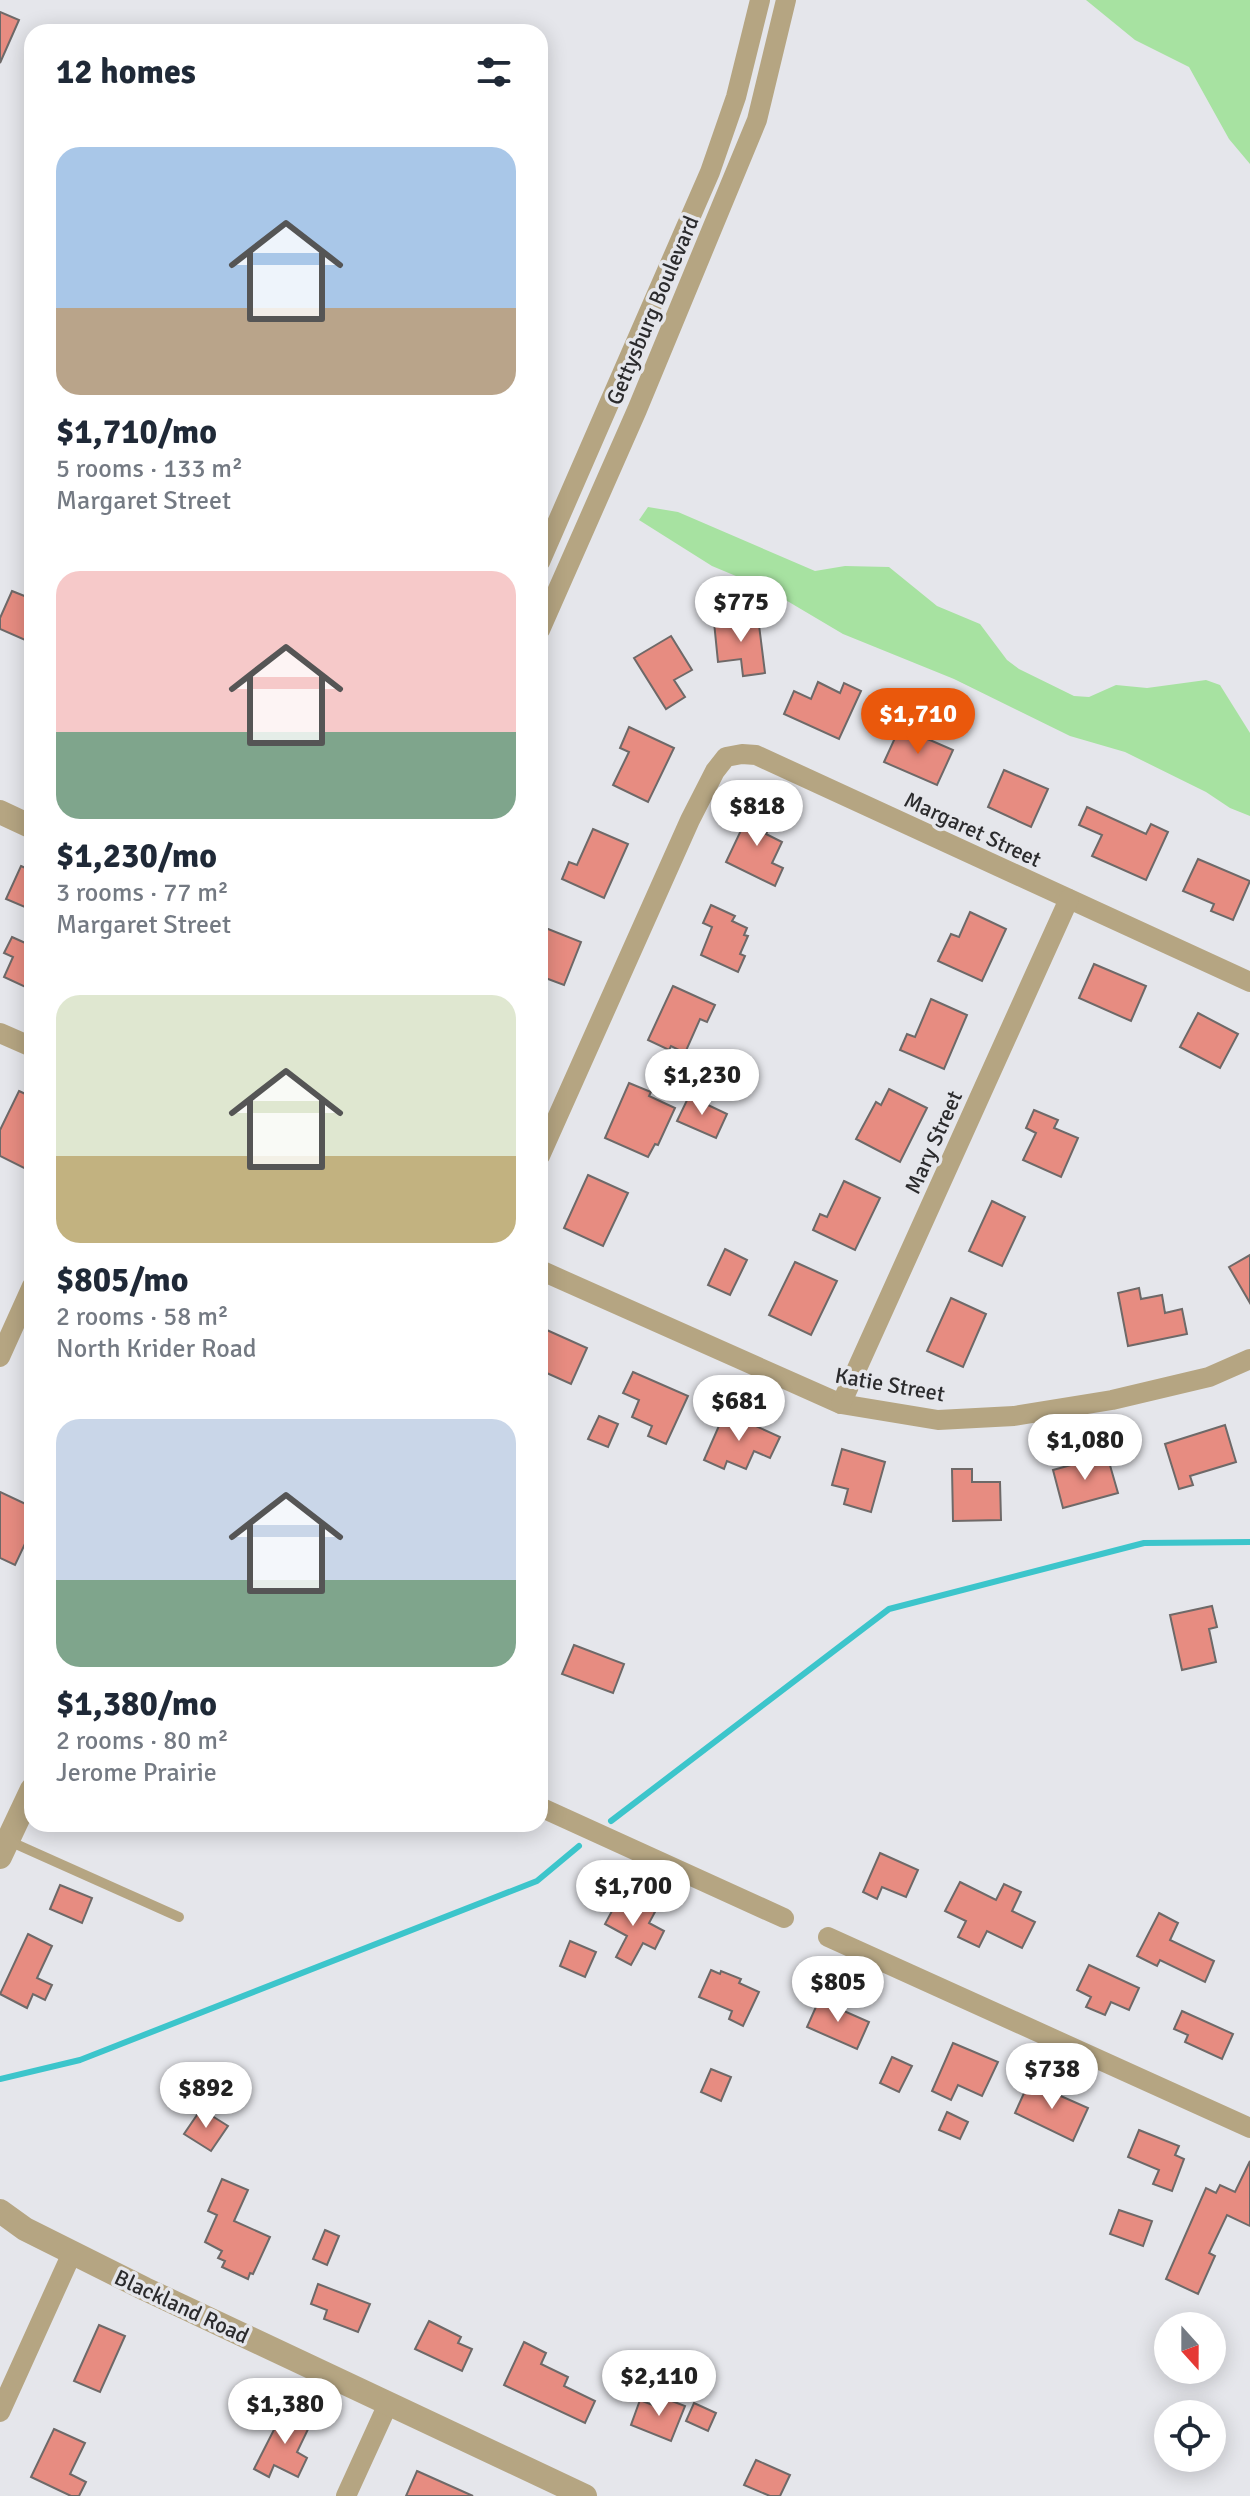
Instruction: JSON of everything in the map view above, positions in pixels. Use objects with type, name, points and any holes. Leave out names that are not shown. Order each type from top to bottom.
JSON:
[{"type":"street","name":"Gettysburg Boulevard","points":[[548,543],[710,172],[736,97],[760,0]]},
{"type":"street","name":"Gettysburg Boulevard","points":[[548,612],[757,120],[786,0]]},
{"type":"street","points":[[686,225],[710,235]]},
{"type":"street","points":[[622,370],[649,380]]},
{"type":"street","name":"Margaret Street","points":[[548,1138],[690,820],[715,771],[726,757],[756,755],[1250,982]]},
{"type":"street","points":[[0,812],[24,823]]},
{"type":"street","name":"Mary Street","points":[[841,1404],[1069,899]]},
{"type":"street","points":[[0,1033],[24,1044]]},
{"type":"street","name":"Katie Street","points":[[548,1274],[841,1404],[938,1420],[1014,1416],[1112,1400],[1209,1377],[1250,1359]]},
{"type":"street","points":[[0,1357],[24,1304]]},
{"type":"street","points":[[5,1836],[24,1803]]},
{"type":"street","points":[[548,1811],[784,1918]]},
{"type":"street","points":[[828,1937],[1250,2128]]},
{"type":"street","name":"Blackland Road","points":[[0,2211],[25,2229],[72,2253],[585,2496]]},
{"type":"street","points":[[0,2412],[72,2253]]},
{"type":"street","points":[[346,2496],[388,2404]]},
{"type":"lane","points":[[5,1836],[179,1917]]},
{"type":"green space","points":[[1086,0],[1250,0],[1250,164],[1229,139],[1189,67],[1135,40]]},
{"type":"green space","points":[[648,507],[678,512],[815,571],[845,566],[889,567],[937,606],[980,624],[1007,660],[1019,669],[1074,696],[1089,697],[1116,685],[1147,688],[1206,680],[1220,685],[1250,733],[1250,816],[1125,752],[1070,736],[954,679],[843,634],[767,589],[712,566],[639,520]]},
{"type":"building","points":[[0,12],[19,20],[0,63]]},
{"type":"building","points":[[12,591],[24,596],[24,640],[0,629],[0,618]]},
{"type":"building","points":[[758,617],[765,673],[743,676],[741,659],[718,662],[714,622]]},
{"type":"building","points":[[671,636],[692,670],[674,680],[685,697],[666,709],[634,658]]},
{"type":"building","points":[[818,682],[840,693],[844,683],[861,691],[839,739],[784,714],[794,691],[811,699]]},
{"type":"building","points":[[629,727],[674,748],[648,802],[613,785],[629,752],[620,748]]},
{"type":"building","points":[[900,727],[953,750],[937,785],[884,762]]},
{"type":"building","points":[[1004,770],[1048,789],[1031,827],[988,807]]},
{"type":"building","points":[[753,805],[775,816],[766,834],[782,842],[772,863],[783,868],[775,886],[726,862]]},
{"type":"building","points":[[1087,807],[1146,834],[1151,824],[1168,832],[1146,880],[1092,856],[1102,835],[1079,825]]},
{"type":"building","points":[[593,829],[628,844],[604,898],[562,879],[569,862],[577,865]]},
{"type":"building","points":[[1198,859],[1250,881],[1233,920],[1211,911],[1214,904],[1183,891]]},
{"type":"building","points":[[21,866],[24,867],[24,907],[6,899]]},
{"type":"building","points":[[711,905],[735,916],[732,921],[747,928],[744,935],[748,936],[740,954],[745,956],[738,972],[701,955],[712,927],[703,923]]},
{"type":"building","points":[[970,912],[1006,929],[982,981],[938,961],[951,934],[959,937]]},
{"type":"building","points":[[548,929],[581,942],[564,985],[548,979]]},
{"type":"building","points":[[12,937],[24,942],[24,986],[4,977],[13,957],[4,953]]},
{"type":"building","points":[[1094,964],[1146,986],[1131,1021],[1079,998]]},
{"type":"building","points":[[673,986],[715,1005],[707,1022],[700,1019],[685,1053],[671,1046],[669,1050],[648,1040]]},
{"type":"building","points":[[931,999],[967,1015],[944,1069],[900,1050],[907,1034],[915,1037]]},
{"type":"building","points":[[1198,1013],[1238,1034],[1220,1068],[1180,1047]]},
{"type":"building","points":[[629,1083],[651,1092],[649,1096],[675,1108],[658,1145],[655,1144],[648,1157],[605,1138]]},
{"type":"building","points":[[889,1089],[927,1108],[900,1162],[856,1139],[876,1102],[881,1105]]},
{"type":"building","points":[[19,1091],[24,1093],[24,1168],[0,1156],[0,1130]]},
{"type":"building","points":[[689,1096],[727,1114],[716,1138],[677,1121]]},
{"type":"building","points":[[1034,1110],[1058,1120],[1054,1128],[1078,1138],[1061,1177],[1023,1160],[1036,1133],[1026,1128]]},
{"type":"building","points":[[588,1175],[628,1193],[603,1246],[564,1228]]},
{"type":"building","points":[[844,1181],[880,1198],[855,1250],[813,1230],[820,1214],[827,1217]]},
{"type":"building","points":[[992,1201],[1025,1217],[1002,1266],[969,1251]]},
{"type":"building","points":[[725,1249],[747,1260],[730,1295],[708,1285]]},
{"type":"building","points":[[1250,1255],[1250,1303],[1229,1267]]},
{"type":"building","points":[[795,1262],[837,1281],[811,1335],[769,1315]]},
{"type":"building","points":[[1139,1288],[1141,1299],[1162,1295],[1165,1313],[1182,1309],[1187,1334],[1128,1346],[1118,1293]]},
{"type":"building","points":[[951,1298],[986,1314],[963,1367],[927,1351]]},
{"type":"building","points":[[548,1331],[587,1348],[571,1384],[548,1374]]},
{"type":"building","points":[[633,1372],[688,1396],[666,1444],[648,1436],[652,1426],[632,1417],[639,1400],[623,1393]]},
{"type":"building","points":[[725,1412],[780,1437],[770,1458],[754,1451],[746,1469],[727,1461],[724,1469],[704,1460]]},
{"type":"building","points":[[599,1416],[618,1424],[608,1447],[588,1439]]},
{"type":"building","points":[[1225,1425],[1236,1462],[1190,1476],[1193,1485],[1179,1489],[1165,1444]]},
{"type":"building","points":[[842,1449],[885,1462],[871,1512],[844,1504],[848,1489],[832,1485]]},
{"type":"building","points":[[1107,1455],[1118,1493],[1063,1508],[1053,1470]]},
{"type":"building","points":[[952,1469],[972,1469],[972,1482],[1000,1482],[1001,1520],[953,1521]]},
{"type":"building","points":[[0,1492],[24,1503],[24,1546],[15,1565],[0,1558]]},
{"type":"building","points":[[1212,1606],[1217,1627],[1209,1629],[1216,1662],[1182,1670],[1170,1615]]},
{"type":"building","points":[[574,1645],[624,1664],[613,1693],[562,1674]]},
{"type":"building","points":[[880,1853],[918,1870],[906,1897],[882,1887],[877,1899],[863,1892]]},
{"type":"building","points":[[960,1882],[996,1900],[1004,1884],[1021,1892],[1012,1911],[1035,1922],[1022,1948],[987,1931],[979,1947],[958,1937],[966,1921],[945,1911]]},
{"type":"building","points":[[60,1885],[92,1898],[82,1923],[50,1909]]},
{"type":"building","points":[[621,1894],[655,1912],[649,1923],[664,1931],[655,1949],[643,1943],[631,1965],[616,1957],[627,1936],[605,1924]]},
{"type":"building","points":[[1159,1913],[1178,1923],[1170,1940],[1214,1961],[1205,1982],[1160,1960],[1157,1966],[1137,1956]]},
{"type":"building","points":[[28,1934],[52,1946],[37,1978],[52,1985],[45,2000],[33,1994],[27,2008],[0,1994]]},
{"type":"building","points":[[570,1941],[596,1952],[585,1977],[560,1966]]},
{"type":"building","points":[[1089,1965],[1139,1988],[1129,2010],[1111,2002],[1105,2015],[1086,2007],[1091,1997],[1077,1990]]},
{"type":"building","points":[[711,1970],[741,1979],[739,1983],[759,1992],[743,2026],[729,2019],[732,2011],[699,1997]]},
{"type":"building","points":[[819,2000],[869,2022],[857,2049],[807,2027]]},
{"type":"building","points":[[1182,2011],[1233,2034],[1222,2059],[1185,2042],[1188,2035],[1174,2029]]},
{"type":"building","points":[[953,2043],[998,2062],[982,2096],[958,2085],[951,2100],[932,2091]]},
{"type":"building","points":[[892,2057],[912,2066],[899,2092],[880,2083]]},
{"type":"building","points":[[711,2069],[731,2077],[721,2101],[701,2092]]},
{"type":"building","points":[[1029,2082],[1088,2108],[1073,2141],[1015,2113]]},
{"type":"building","points":[[201,2109],[228,2126],[211,2151],[184,2134]]},
{"type":"building","points":[[947,2112],[968,2122],[960,2139],[939,2130]]},
{"type":"building","points":[[1139,2130],[1179,2146],[1175,2155],[1184,2159],[1172,2191],[1153,2184],[1159,2170],[1128,2157]]},
{"type":"building","points":[[1250,2161],[1250,2226],[1227,2215],[1209,2253],[1215,2256],[1198,2294],[1166,2279],[1206,2188],[1216,2193],[1220,2185],[1235,2192]]},
{"type":"building","points":[[222,2179],[248,2190],[234,2221],[270,2237],[248,2279],[222,2267],[225,2261],[218,2258],[222,2251],[205,2242],[217,2215],[208,2211]]},
{"type":"building","points":[[1119,2210],[1152,2221],[1143,2246],[1110,2234]]},
{"type":"building","points":[[325,2230],[339,2236],[327,2265],[313,2259]]},
{"type":"building","points":[[318,2284],[370,2304],[358,2332],[324,2319],[327,2310],[311,2304]]},
{"type":"building","points":[[429,2321],[461,2337],[458,2343],[472,2349],[462,2371],[415,2349]]},
{"type":"building","points":[[99,2325],[125,2336],[100,2392],[74,2381]]},
{"type":"building","points":[[524,2342],[546,2353],[541,2364],[568,2377],[564,2386],[595,2401],[585,2423],[504,2385]]},
{"type":"building","points":[[659,2396],[685,2406],[671,2441],[631,2425],[640,2400],[655,2406]]},
{"type":"building","points":[[694,2403],[716,2413],[708,2431],[686,2421]]},
{"type":"building","points":[[284,2410],[311,2423],[297,2452],[307,2458],[298,2477],[274,2465],[269,2477],[254,2469]]},
{"type":"building","points":[[54,2429],[85,2443],[70,2474],[86,2482],[79,2496],[71,2496],[31,2477]]},
{"type":"building","points":[[756,2460],[790,2475],[780,2496],[770,2496],[744,2485]]},
{"type":"building","points":[[417,2471],[473,2496],[406,2496]]},
{"type":"waterway","points":[[611,1821],[889,1609],[1144,1543],[1250,1542]]},
{"type":"waterway","points":[[0,2079],[80,2060],[537,1881],[579,1846]]}]
